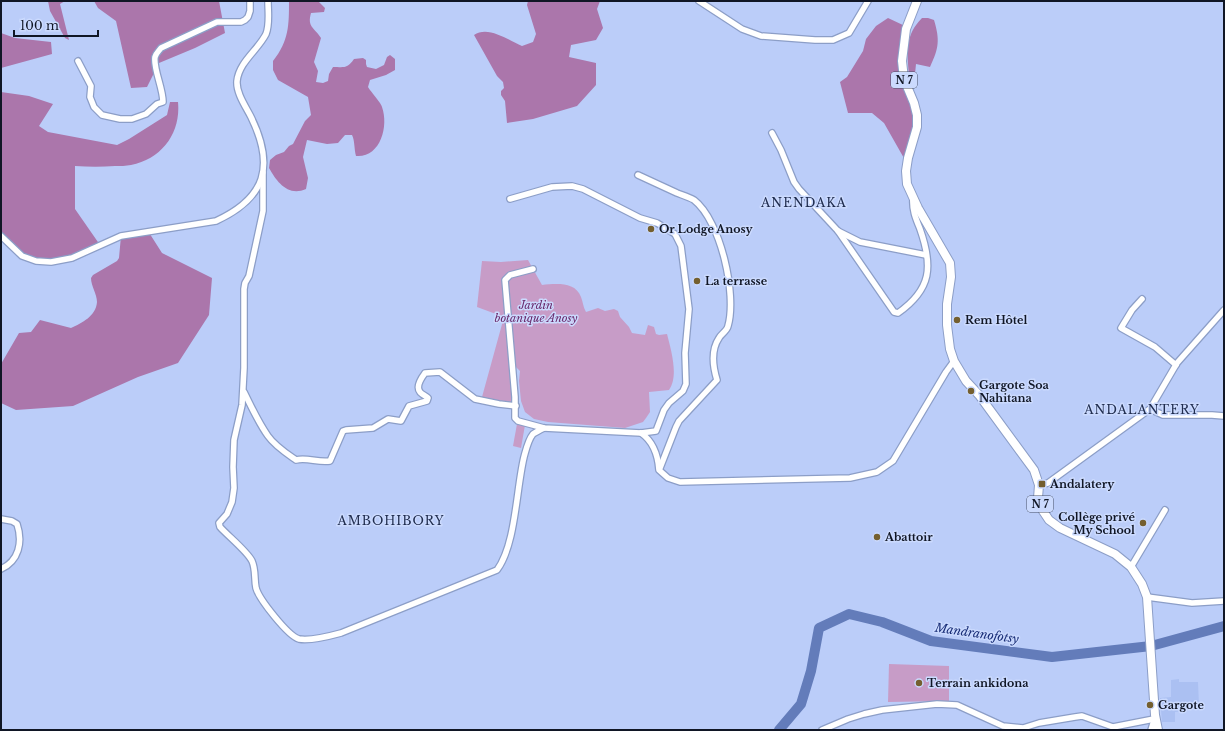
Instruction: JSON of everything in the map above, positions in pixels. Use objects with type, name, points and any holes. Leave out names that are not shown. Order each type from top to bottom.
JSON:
[{"type":"main road","name":"N 7","points":[[917,1],[906,29],[902,61],[904,79],[914,103],[917,115],[917,127],[908,158],[906,171],[907,184],[950,263],[952,277],[947,304],[946,325],[950,349],[954,361],[966,381],[979,396],[1034,470],[1039,485],[1038,498],[1043,511],[1049,520],[1060,528],[1115,554],[1131,567],[1142,584],[1147,598],[1155,717],[1158,730]]},
{"type":"street","points":[[78,61],[91,86],[90,97],[94,107],[102,115],[127,119],[146,114],[157,104],[163,102],[163,95],[155,62],[156,55],[161,48],[217,22],[241,22],[245,20],[250,11],[250,1]]},
{"type":"street","points":[[268,1],[269,20],[266,33],[255,51],[243,65],[237,81],[240,94],[258,131],[264,153],[263,211],[249,276],[244,288],[243,390],[242,405],[234,440],[234,488],[232,502],[227,514],[219,523],[220,527],[251,559],[255,568],[256,588],[264,603],[292,635],[298,639],[329,636],[342,633],[497,570],[503,561],[511,532],[522,467],[528,443],[533,434],[544,428]]},
{"type":"street","points":[[698,1],[742,29],[761,36],[815,40],[834,40],[849,32],[868,1]]},
{"type":"street","points":[[772,133],[781,150],[794,182],[838,231],[894,312],[898,313],[914,300],[922,289],[927,278],[928,269],[924,242],[913,209],[914,199]]},
{"type":"street","points":[[1,236],[22,256],[51,262],[72,258],[121,236],[216,221],[229,215],[242,206],[252,196],[263,173]]},
{"type":"street","points":[[638,175],[693,200],[702,208],[713,224],[728,272],[730,306],[728,328],[720,336],[715,346],[713,365],[717,380],[679,421],[659,470]]},
{"type":"street","points":[[510,199],[552,187],[572,186],[584,189],[640,218],[657,223],[675,234],[679,240],[689,309],[685,352],[686,384],[682,391],[664,410],[656,431],[641,433],[544,428],[518,421],[515,418],[516,406],[505,280],[510,275],[533,269]]},
{"type":"street","points":[[838,231],[860,242],[926,255]]},
{"type":"street","points":[[1142,299],[1132,310],[1121,328],[1155,348],[1176,365]]},
{"type":"street","points":[[1039,485],[1048,483],[1150,409],[1176,365],[1224,310]]},
{"type":"street","points":[[641,433],[648,438],[658,456],[659,470],[668,478],[680,482],[850,478],[877,472],[893,461],[954,361]]},
{"type":"street","points":[[243,390],[252,410],[268,436],[281,449],[296,460],[302,458],[323,462],[330,461],[343,431],[373,428],[388,419],[401,421],[409,406],[427,401],[428,398],[420,393],[418,388],[420,379],[425,373],[440,372],[475,398],[499,404],[516,406]]},
{"type":"street","points":[[1150,409],[1163,416],[1224,416]]},
{"type":"street","points":[[1131,567],[1165,510]]},
{"type":"street","points":[[1,519],[12,521],[17,524],[20,538],[17,554],[8,566],[1,569]]},
{"type":"street","points":[[1147,598],[1192,603],[1224,601]]},
{"type":"street","points":[[822,730],[864,714],[882,710],[937,704],[957,705],[1003,726],[1023,728],[1039,723],[1082,716],[1113,727],[1155,717]]},
{"type":"street","points":[[1151,730],[1155,717]]},
{"type":"shaded area","points":[[48,1],[65,1],[60,4],[69,40],[65,38],[50,11]]},
{"type":"shaded area","points":[[94,1],[219,1],[225,33],[195,48],[159,63],[147,87],[131,88],[116,21],[98,8]]},
{"type":"shaded area","points":[[289,1],[318,1],[325,8],[324,12],[311,13],[310,18],[312,27],[321,38],[314,62],[318,71],[316,82],[323,83],[328,81],[329,74],[333,67],[347,66],[354,59],[363,58],[366,60],[367,67],[376,69],[384,65],[387,57],[390,55],[395,59],[395,70],[386,75],[370,80],[368,87],[382,105],[384,115],[383,132],[377,147],[364,155],[356,156],[352,135],[345,135],[338,143],[327,144],[307,140],[303,157],[308,178],[306,189],[300,191],[288,190],[279,183],[269,168],[270,160],[276,155],[284,152],[293,144],[305,121],[311,115],[308,97],[278,80],[273,70],[273,61],[282,47],[287,32]]},
{"type":"shaded area","points":[[528,1],[600,1],[597,9],[603,28],[596,40],[571,45],[569,57],[596,63],[596,85],[577,106],[533,119],[507,123],[505,101],[501,95],[501,91],[504,88],[503,82],[497,76],[474,35],[480,32],[498,34],[522,46],[533,42],[536,34],[527,5]]},
{"type":"shaded area","points":[[888,18],[905,26],[899,55],[917,119],[905,160],[884,123],[872,113],[848,113],[840,82],[847,77],[863,51],[866,39],[876,26]]},
{"type":"shaded area","points":[[922,18],[934,20],[938,39],[937,49],[930,67],[916,64],[915,74],[909,74],[908,44],[916,24]]},
{"type":"shaded area","points":[[1,33],[15,38],[51,42],[52,54],[1,68]]},
{"type":"shaded area","points":[[1,92],[29,96],[53,104],[39,126],[48,132],[117,145],[167,115],[170,102],[178,102],[178,113],[173,134],[160,151],[152,157],[142,162],[127,166],[75,166],[75,209],[100,245],[72,258],[51,262],[22,256],[1,236]]},
{"type":"shaded area","points":[[148,231],[162,253],[212,278],[209,315],[178,363],[138,377],[73,406],[16,410],[1,403],[1,364],[19,333],[31,332],[40,320],[71,328],[88,318],[94,311],[97,302],[91,281],[93,275],[117,261],[119,258],[121,236]]},
{"type":"shaded area","points":[[1179,679],[1179,682],[1198,682],[1199,705],[1185,706],[1185,711],[1175,712],[1175,722],[1162,722],[1160,698],[1171,697],[1171,680]]},
{"type":"green space","name":"Jardin botanique Anosy","points":[[528,260],[542,285],[564,285],[574,288],[581,297],[586,312],[598,308],[605,311],[614,309],[618,311],[620,317],[632,333],[645,335],[648,325],[654,327],[656,334],[667,334],[674,370],[672,384],[669,390],[649,392],[650,412],[643,422],[625,428],[548,422],[534,419],[525,412],[521,401],[519,381],[520,371],[513,364],[514,405],[484,399],[482,397],[504,317],[477,307],[482,261],[501,262]]},
{"type":"green space","points":[[517,424],[525,425],[521,448],[513,446]]},
{"type":"green space","name":"Terrain ankidona","points":[[889,664],[949,666],[949,701],[888,702]]},
{"type":"waterway","name":"Mandranofotsy","points":[[779,730],[801,704],[811,671],[819,628],[849,614],[882,622],[931,641],[1052,657],[1151,646],[1224,626]]},
{"type":"place","name":"Or Lodge Anosy","points":[[651,229]]},
{"type":"place","name":"La terrasse","points":[[697,281]]},
{"type":"place","name":"Rem Hôtel","points":[[957,320]]},
{"type":"place","name":"Gargote Soa Nahitana","points":[[971,391]]},
{"type":"place","name":"Andalatery","points":[[1042,484]]},
{"type":"place","name":"Collège privé My School","points":[[1143,523]]},
{"type":"place","name":"Abattoir","points":[[877,537]]},
{"type":"place","name":"Terrain ankidona","points":[[919,683]]},
{"type":"place","name":"Gargote","points":[[1150,705]]},
{"type":"district","name":"ANENDAKA","points":[[804,202]]},
{"type":"district","name":"ANDALANTERY","points":[[1142,409]]},
{"type":"district","name":"AMBOHIBORY","points":[[391,520]]}]
